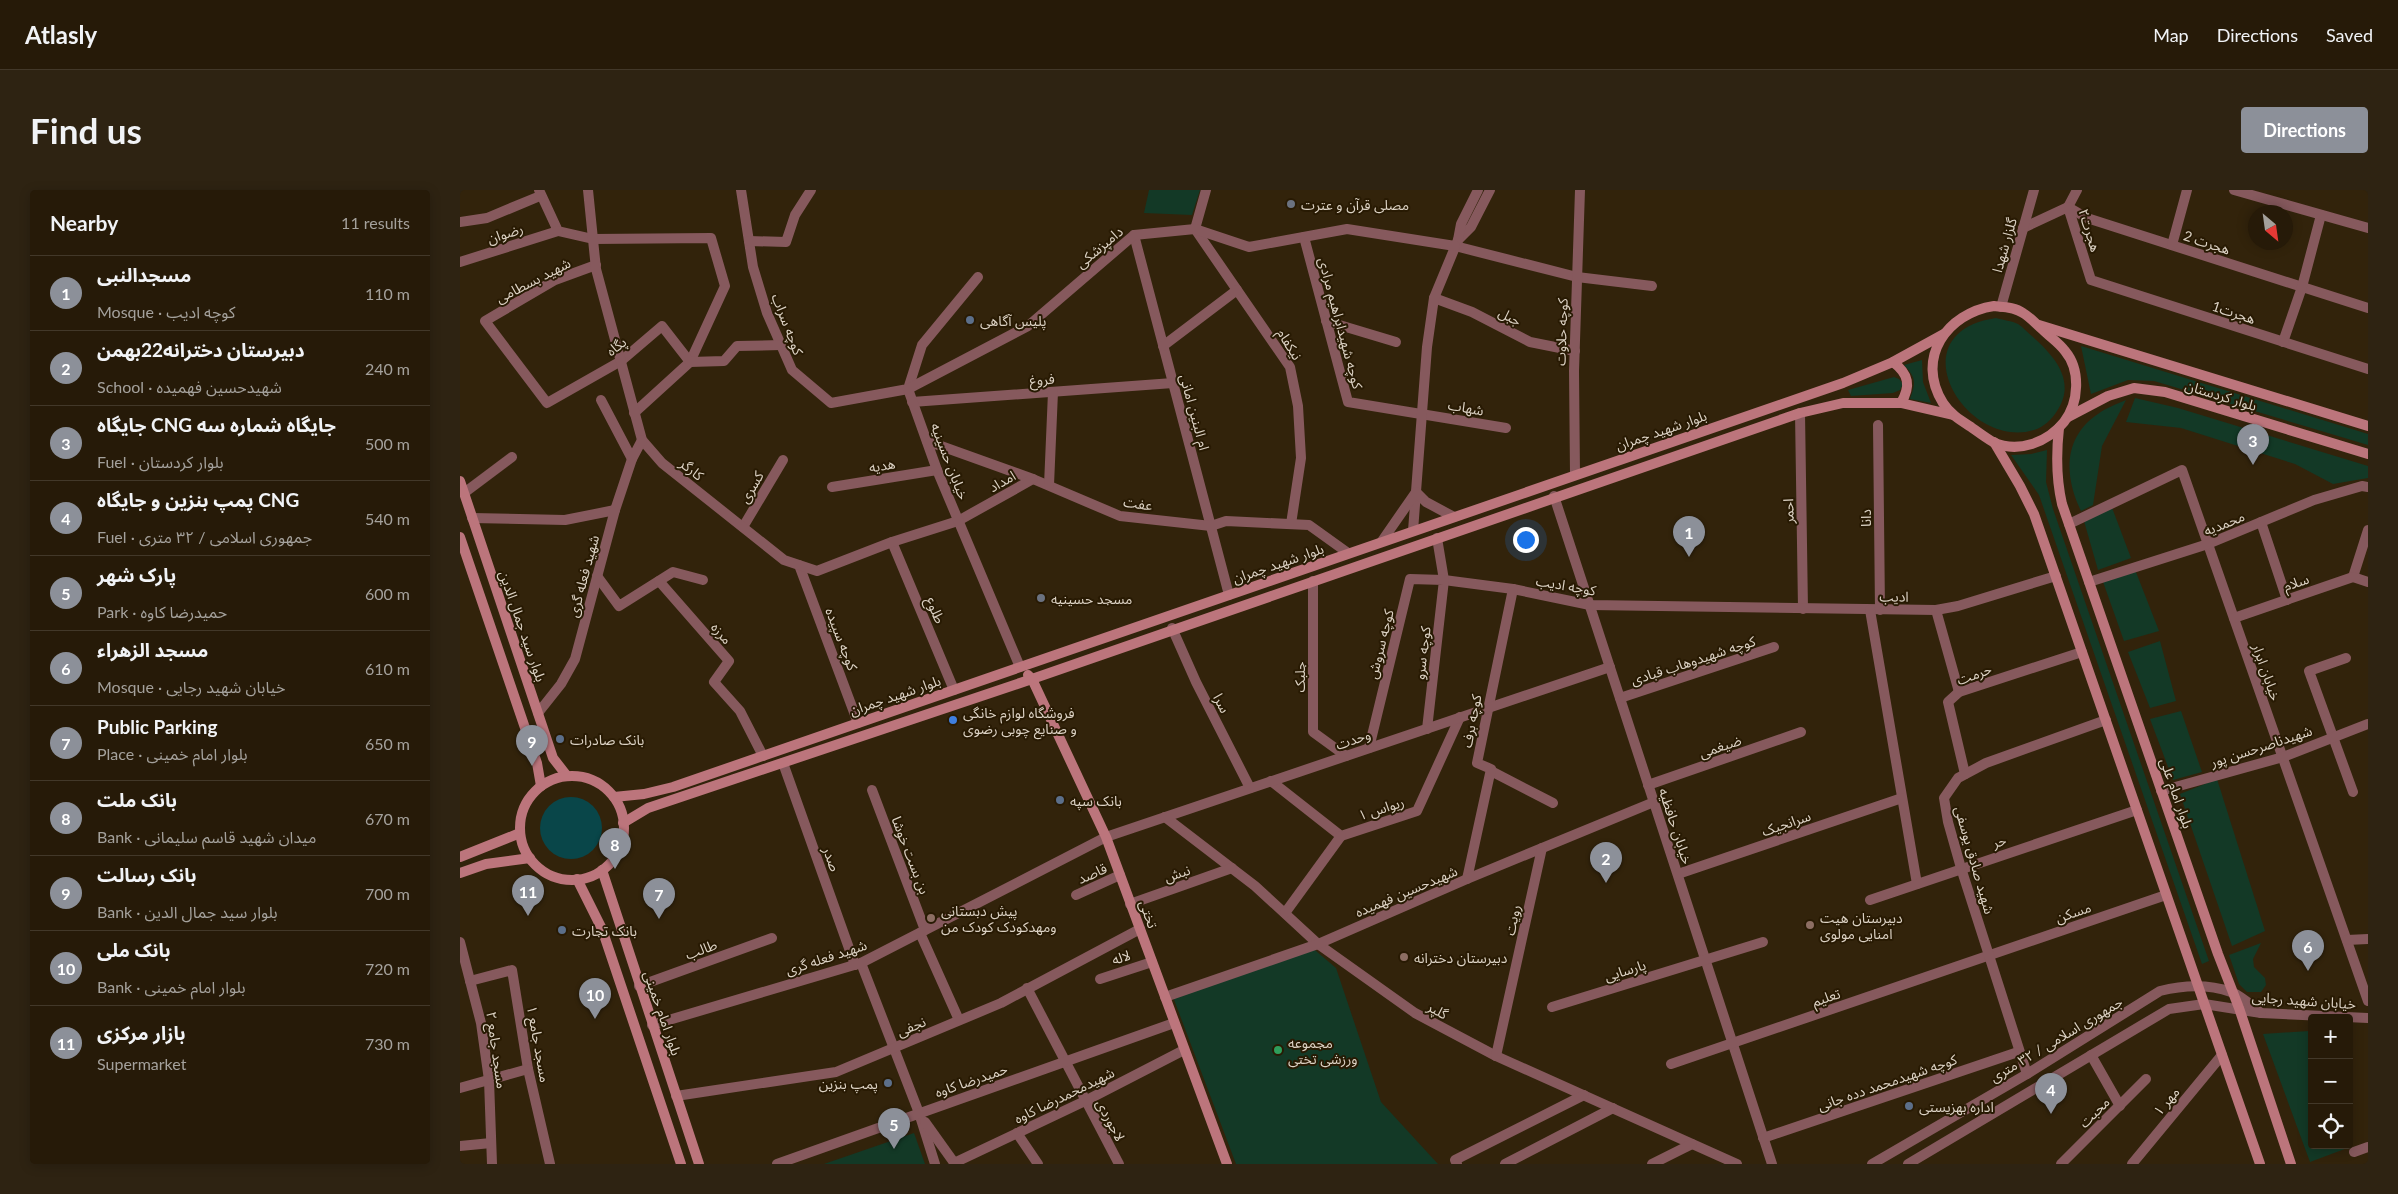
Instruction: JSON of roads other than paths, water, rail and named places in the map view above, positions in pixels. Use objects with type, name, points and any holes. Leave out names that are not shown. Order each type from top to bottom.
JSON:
[{"type":"main road","points":[[2001,307],[2023,312],[2037,325],[2066,351],[2072,364],[2076,391],[2068,417],[2059,428],[2035,443],[2022,446],[1994,442],[1953,415],[1943,404],[1936,391],[1933,376],[1935,354],[1944,334],[1965,314],[1979,308],[2001,307]]},
{"type":"main road","points":[[2037,325],[2368,426]]},
{"type":"main road","name":"بلوار شهید چمران","points":[[614,797],[644,794],[673,787],[1843,383],[1894,362],[1944,334]]},
{"type":"main road","points":[[1894,362],[1903,369],[1908,380],[1907,392],[1901,403]]},
{"type":"main road","name":"بلوار کردستان","points":[[2068,417],[2108,396],[2134,388],[2164,392],[2368,454]]},
{"type":"main road","name":"بلوار شهید چمران","points":[[624,823],[648,808],[1032,679],[1172,628],[1233,609],[1554,496],[1800,413],[1843,403],[1901,403],[1953,415]]},
{"type":"main road","name":"بلوار امام علی","points":[[2059,428],[2056,454],[2057,479],[2069,524],[2161,791],[2239,1008],[2291,1164]]},
{"type":"main road","points":[[1994,442],[2034,514],[2260,1164]]},
{"type":"main road","name":"بلوار سید جمال الدین","points":[[460,482],[553,758],[566,776]]},
{"type":"main road","points":[[460,536],[537,763],[541,786]]},
{"type":"main road","points":[[1229,595],[1233,609]]},
{"type":"main road","name":"تختی","points":[[1020,667],[1032,679],[1106,837],[1224,1163]]},
{"type":"main road","points":[[566,776],[588,778],[607,789],[614,797],[620,809],[624,823],[621,844],[610,863],[602,870],[590,876],[577,879],[550,875],[530,858],[520,833],[524,807],[532,795],[541,786],[553,779],[566,776]]},
{"type":"main road","points":[[460,857],[520,833]]},
{"type":"main road","points":[[460,873],[486,864],[530,858]]},
{"type":"main road","name":"بلوار امام خمینی","points":[[602,870],[699,1164]]},
{"type":"main road","points":[[577,879],[602,929],[682,1164]]},
{"type":"main road","points":[[629,1009],[645,1003]]},
{"type":"street","name":"کارگر","points":[[588,190],[596,265],[634,412],[642,440],[662,463],[784,560],[817,571],[892,542],[958,521]]},
{"type":"street","name":"کوچه سراب","points":[[741,190],[753,267],[767,313],[792,370],[831,403],[908,390]]},
{"type":"street","points":[[749,241],[786,242],[795,215],[811,190]]},
{"type":"street","points":[[1195,229],[1206,190]]},
{"type":"street","points":[[1414,531],[1427,347],[1434,298],[1457,243],[1461,224],[1478,190]]},
{"type":"street","points":[[1457,243],[1470,227],[1490,190]]},
{"type":"street","name":"کوچه حلاوت","points":[[1575,475],[1574,351],[1580,190]]},
{"type":"street","name":"گلزار شهدا","points":[[2001,307],[2034,190]]},
{"type":"street","name":"هجرت۲","points":[[2077,190],[2068,208],[2091,280]]},
{"type":"street","points":[[2172,245],[2187,190]]},
{"type":"street","points":[[2234,190],[2368,228]]},
{"type":"street","points":[[460,222],[487,218],[540,193],[558,231],[593,239],[711,238],[725,286],[690,362],[634,412]]},
{"type":"street","points":[[2024,228],[2068,208]]},
{"type":"street","name":"هجرت 2","points":[[2068,208],[2087,218],[2368,308]]},
{"type":"street","points":[[2283,342],[2302,287],[2321,215]]},
{"type":"street","name":"دامپزشکی","points":[[908,390],[1028,326],[1134,235],[1195,229],[1249,247],[1347,229],[1457,243],[1577,278],[1652,286]]},
{"type":"street","name":"نیکفام","points":[[1195,229],[1290,367],[1298,406],[1301,458],[1290,524]]},
{"type":"street","name":"رضوان","points":[[460,262],[558,231]]},
{"type":"street","name":"ام البنین امانی","points":[[1134,235],[1229,595]]},
{"type":"street","name":"کوچه شهیدابراهیم مرادی","points":[[1304,237],[1348,402],[1422,414]]},
{"type":"street","name":"شهید بسطامی","points":[[485,321],[555,280],[596,265]]},
{"type":"street","points":[[908,390],[922,345],[978,276]]},
{"type":"street","name":"هجرت1","points":[[2091,280],[2368,369]]},
{"type":"street","points":[[1163,346],[1237,290]]},
{"type":"street","name":"جبل","points":[[1434,298],[1472,312],[1530,342],[1574,351]]},
{"type":"street","name":"پگاه","points":[[485,321],[547,402],[621,361],[662,326],[690,362]]},
{"type":"street","points":[[1326,322],[1396,342]]},
{"type":"street","points":[[690,362],[724,362],[737,346],[781,345]]},
{"type":"street","name":"فروغ","points":[[912,402],[1173,383]]},
{"type":"street","name":"خیابان حسینیه","points":[[908,390],[937,470],[1020,667]]},
{"type":"street","points":[[1049,485],[1053,392]]},
{"type":"street","points":[[601,400],[632,459]]},
{"type":"street","name":"احمر","points":[[1800,413],[1803,609]]},
{"type":"street","name":"شهاب","points":[[1422,414],[1506,428]]},
{"type":"street","name":"دانا","points":[[1878,425],[1875,610],[1902,798],[1917,884]]},
{"type":"street","name":"شهید فعله گری","points":[[538,713],[561,684],[575,658],[615,510],[632,459],[642,440]]},
{"type":"street","name":"عفت","points":[[927,441],[1034,479],[1120,516],[1211,526],[1226,521],[1309,525],[1348,553]]},
{"type":"street","points":[[464,493],[512,457]]},
{"type":"street","name":"کسری","points":[[743,527],[782,460]]},
{"type":"street","name":"هدیه","points":[[832,487],[937,470]]},
{"type":"street","name":"خیابان ابرار","points":[[2069,524],[2182,470],[2368,1001]]},
{"type":"street","name":"امداد","points":[[958,521],[1034,479]]},
{"type":"street","name":"محمدیه","points":[[2088,582],[2208,544],[2314,500],[2362,486],[2368,487]]},
{"type":"street","points":[[1416,492],[1426,502],[1454,517]]},
{"type":"street","points":[[1382,541],[1416,492]]},
{"type":"street","name":"خیابان حافظیه","points":[[1554,496],[1772,1164]]},
{"type":"street","points":[[472,518],[565,520],[615,510]]},
{"type":"street","points":[[2261,522],[2287,600]]},
{"type":"street","points":[[2368,530],[2353,577],[2368,582]]},
{"type":"street","points":[[1437,538],[1444,580]]},
{"type":"street","name":"طلوع","points":[[892,542],[954,690]]},
{"type":"street","name":"کوچه سپیده","points":[[799,565],[858,723]]},
{"type":"street","points":[[597,576],[619,606],[673,572],[703,580]]},
{"type":"street","name":"ادیب","points":[[1727,608],[1936,610],[1958,606],[2056,576]]},
{"type":"street","name":"سلام","points":[[2234,618],[2353,577]]},
{"type":"street","name":"کوچه سروش","points":[[1368,748],[1410,579],[1444,580]]},
{"type":"street","name":"کوچه ادیب","points":[[1444,580],[1513,589],[1590,605],[1727,608]]},
{"type":"street","name":"کوچه سرو","points":[[1427,728],[1444,580]]},
{"type":"street","name":"مرزه","points":[[659,581],[729,661],[714,682],[740,711],[763,756]]},
{"type":"street","name":"جلبک","points":[[1313,581],[1313,732],[1346,756]]},
{"type":"street","name":"کوچه برف","points":[[1491,771],[1492,769],[1478,763],[1487,708],[1513,589]]},
{"type":"street","points":[[1936,610],[1959,692]]},
{"type":"street","name":"سرا","points":[[1172,628],[1196,682],[1250,788]]},
{"type":"street","name":"کوچه شهیدوهاب قبادی","points":[[1620,698],[1774,647]]},
{"type":"street","name":"حرمت","points":[[1965,774],[1948,702],[1959,692],[2082,652]]},
{"type":"street","points":[[2346,658],[2309,671],[2335,737],[2353,792]]},
{"type":"street","name":"وحدت","points":[[1106,837],[1610,667]]},
{"type":"street","name":"ریواس ۱","points":[[1341,836],[1417,811],[1460,717]]},
{"type":"street","name":"شهید صادق یوسفی","points":[[2026,1074],[1961,868],[1948,822],[1944,798],[1958,778],[1986,762],[2106,720]]},
{"type":"street","name":"شهیدناصرحسن پور","points":[[2161,791],[2282,757],[2368,724]]},
{"type":"street","name":"ضیغمی","points":[[1648,785],[1801,732]]},
{"type":"street","name":"صدر","points":[[783,763],[858,964],[919,1113]]},
{"type":"street","points":[[1467,879],[1491,771],[1553,803]]},
{"type":"street","points":[[1271,781],[1341,836],[1285,913]]},
{"type":"street","name":"بن بست خوشا","points":[[872,790],[922,932],[959,1020]]},
{"type":"street","name":"سرانجیک","points":[[1678,874],[1902,798]]},
{"type":"street","name":"شهیدحسین فهمیده","points":[[1165,997],[1318,944],[1467,879],[1654,802]]},
{"type":"street","name":"حر","points":[[1870,900],[2137,810]]},
{"type":"street","name":"گلپر","points":[[1165,817],[1232,868],[1318,944],[1415,1013],[1496,1056],[1737,1164]]},
{"type":"street","name":"شهید فعله گری","points":[[652,1024],[858,964],[1106,837]]},
{"type":"street","name":"رویت","points":[[1496,1056],[1542,848]]},
{"type":"street","name":"نبش","points":[[1130,904],[1232,868]]},
{"type":"street","name":"قاصد","points":[[1076,895],[1120,875]]},
{"type":"street","name":"مسکن","points":[[1989,955],[2166,895]]},
{"type":"street","name":"نجفی","points":[[676,1096],[836,1072],[959,1020],[1027,988],[1140,929]]},
{"type":"street","name":"طالب","points":[[639,986],[772,938]]},
{"type":"street","points":[[2347,940],[2368,939]]},
{"type":"street","name":"مسجد جامع ۲","points":[[460,942],[481,1023],[489,1080],[492,1164]]},
{"type":"street","name":"پارسایی","points":[[1552,1007],[1763,942]]},
{"type":"street","name":"تعلیم","points":[[1671,1064],[1989,955]]},
{"type":"street","name":"لاله","points":[[1100,979],[1152,962]]},
{"type":"street","name":"مسجد جامع ۱","points":[[470,981],[512,970],[528,1069],[550,1164]]},
{"type":"street","name":"جمهوری اسلامی / ۳۲ متری","points":[[1872,1164],[2026,1074],[2160,991],[2178,986],[2197,985],[2233,993],[2261,1013]]},
{"type":"street","name":"لاجوردی","points":[[1027,988],[1119,1164]]},
{"type":"street","points":[[1908,1164],[2169,1009],[2204,1004]]},
{"type":"street","name":"خیابان شهید رجایی","points":[[2204,1004],[2239,1008],[2261,1013],[2368,1018]]},
{"type":"street","name":"حمیدرضا کاوه","points":[[777,1164],[1174,1023]]},
{"type":"street","name":"شهیدمحمدرضا کاوه","points":[[955,1163],[1085,1101],[1184,1050]]},
{"type":"street","name":"کوچه شهیدمحمد دده جانی","points":[[1764,1138],[2018,1052]]},
{"type":"street","points":[[2091,1055],[2120,1106]]},
{"type":"street","name":"مهر ۱","points":[[2132,1164],[2222,1055]]},
{"type":"street","points":[[460,1088],[528,1069]]},
{"type":"street","name":"محبت","points":[[2061,1164],[2146,1079]]},
{"type":"street","points":[[1457,1164],[1455,1160],[1584,1095]]},
{"type":"street","points":[[1505,1164],[1613,1108]]},
{"type":"street","points":[[919,1113],[955,1163]]},
{"type":"street","points":[[919,1113],[935,1164]]},
{"type":"street","points":[[1017,1133],[1038,1164]]},
{"type":"street","points":[[460,1146],[491,1143]]},
{"type":"street","points":[[1652,1164],[1692,1144]]},
{"type":"street","points":[[2354,1152],[2368,1147]]},
{"type":"water","points":[[571,797],[583,799],[593,806],[600,816],[602,828],[600,840],[593,850],[583,857],[571,859],[559,857],[549,850],[542,840],[540,828],[542,816],[549,806],[559,799]]},
{"type":"place","name":"مصلی قرآن و عترت","points":[[1291,204]]},
{"type":"place","name":"پلیس آگاهی","points":[[970,320]]},
{"type":"place","name":"جایگاه CNG جایگاه شماره سه","points":[[2253,465]]},
{"type":"place","name":"مسجدالنبی","points":[[1689,557]]},
{"type":"place","name":"مسجد حسینیه","points":[[1041,598]]},
{"type":"place","name":"فروشگاه لوازم خانگی و صنایع چوبی رضوی","points":[[953,720]]},
{"type":"place","name":"بانک صادرات","points":[[560,739]]},
{"type":"place","name":"بانک رسالت","points":[[532,766]]},
{"type":"place","name":"بانک سپه","points":[[1060,800]]},
{"type":"place","name":"بانک ملت","points":[[615,869]]},
{"type":"place","name":"دبیرستان دخترانه22بهمن","points":[[1606,883]]},
{"type":"place","name":"بازار مرکزی","points":[[528,916]]},
{"type":"place","name":"پیش دبستانی ومهدکودک کودک من","points":[[931,918]]},
{"type":"place","name":"Public Parking","points":[[659,919]]},
{"type":"place","name":"دبیرستان هیت امنایی مولوی","points":[[1810,925]]},
{"type":"place","name":"بانک تجارت","points":[[562,930]]},
{"type":"place","name":"دبیرستان دخترانه","points":[[1404,957]]},
{"type":"place","name":"مسجد الزهراء","points":[[2308,971]]},
{"type":"place","name":"بانک ملی","points":[[595,1019]]},
{"type":"place","name":"مجموعه ورزشی تختی","points":[[1278,1050]]},
{"type":"place","name":"پمپ بنزین","points":[[888,1083]]},
{"type":"place","name":"اداره بهزیستی","points":[[1909,1106]]},
{"type":"place","name":"پمپ بنزین و جایگاه CNG","points":[[2051,1114]]},
{"type":"place","name":"پارک شهر","points":[[894,1149]]}]
